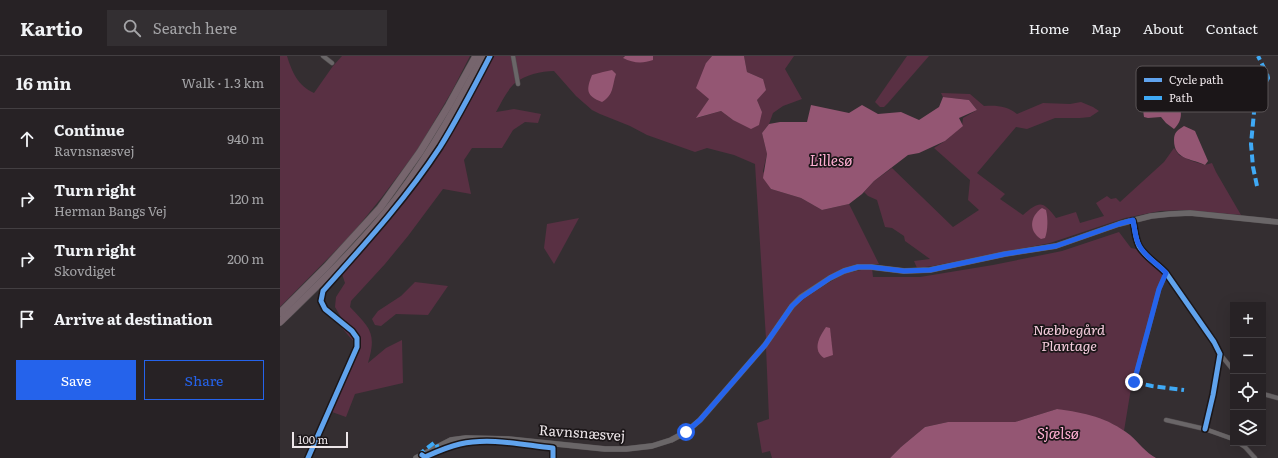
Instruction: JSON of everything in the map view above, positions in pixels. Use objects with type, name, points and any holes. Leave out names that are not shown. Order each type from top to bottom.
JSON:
[{"type":"highway","points":[[280,313],[327,266],[380,208],[433,132],[476,56]]},
{"type":"highway","points":[[280,322],[340,264],[385,212],[426,156],[462,99],[483,56]]},
{"type":"main road","name":"Ravnsnæsvej","points":[[416,458],[451,440],[466,438],[508,439],[605,449],[626,449],[652,446],[671,440],[686,432],[700,420],[765,345],[792,306],[802,297],[830,278],[844,271],[858,267],[904,271],[930,270],[1005,254],[1056,246],[1119,224],[1164,214],[1190,213],[1278,222]]},
{"type":"street","points":[[323,56],[332,63]]},
{"type":"street","points":[[513,56],[518,84]]},
{"type":"street","points":[[1133,220],[1139,246],[1166,273],[1214,342],[1220,354],[1230,366]]},
{"type":"street","points":[[1134,382],[1159,289],[1166,273]]},
{"type":"street","points":[[1205,429],[1220,354]]},
{"type":"street","points":[[1266,395],[1278,398]]},
{"type":"street","points":[[1166,420],[1205,429],[1230,439]]},
{"type":"street","points":[[553,444],[553,458]]},
{"type":"street","points":[[1244,446],[1255,458]]},
{"type":"green space","points":[[280,56],[287,56],[296,78],[304,87],[314,93],[342,56],[470,56],[452,91],[418,149],[382,197],[352,234],[280,307]]},
{"type":"green space","points":[[491,56],[625,56],[623,57],[653,60],[653,56],[712,56],[706,63],[709,99],[697,118],[721,111],[733,120],[762,112],[757,100],[763,79],[747,72],[744,56],[794,56],[785,69],[802,99],[783,106],[773,113],[769,124],[762,133],[767,154],[763,171],[771,189],[801,198],[822,210],[849,204],[879,264],[859,264],[791,304],[766,339],[755,164],[734,155],[707,148],[695,152],[647,135],[592,110],[576,96],[554,71],[533,74],[519,80],[512,86],[496,112],[514,109],[541,114],[538,123],[525,122],[513,130],[502,148],[472,148],[464,160],[471,194],[443,189],[385,264],[351,301],[350,307],[363,320],[372,338],[371,353],[368,363],[386,348],[402,340],[403,383],[355,394],[346,417],[332,412],[355,347],[354,342],[342,328],[342,319],[335,307],[336,297],[345,283],[342,274],[369,244],[441,148],[464,110]]},
{"type":"green space","points":[[907,56],[929,56],[888,103],[884,107],[880,107],[875,102]]},
{"type":"green space","points":[[941,93],[970,94],[984,106],[1002,107],[1017,114],[1043,103],[1070,104],[1081,102],[1099,111],[1090,117],[1055,118],[1027,129],[1016,127],[977,173],[1005,194],[1000,199],[1023,215],[1037,205],[1041,204],[1048,208],[1056,218],[1076,212],[1080,223],[1104,216],[1096,203],[1107,196],[1111,199],[1116,198],[1120,202],[1164,162],[1174,148],[1179,155],[1192,161],[1205,165],[1212,163],[1241,215],[1186,210],[1160,211],[1125,218],[1050,243],[917,268],[914,261],[930,259],[905,241],[904,236],[892,228],[885,227],[877,200],[868,196],[864,192],[874,181],[892,168],[953,227],[979,210],[968,200],[970,180],[934,148],[945,141],[962,126],[963,118],[977,110],[969,100],[943,97]]},
{"type":"green space","points":[[579,218],[554,264],[544,248],[547,224]]},
{"type":"green space","name":"Næbbegård Plantage","points":[[1119,232],[1131,248],[1147,251],[1167,272],[1158,287],[1132,382],[1124,431],[1113,424],[1057,409],[1015,422],[948,422],[925,427],[890,458],[772,458],[770,451],[762,453],[757,423],[769,419],[766,347],[794,306],[803,298],[845,273],[872,268],[873,277],[920,277],[993,265],[1062,251]]},
{"type":"green space","points":[[415,282],[448,286],[428,315],[396,314],[381,326],[375,325],[372,319],[378,311],[401,296]]},
{"type":"water","points":[[625,56],[653,56],[653,60],[634,62],[623,58]]},
{"type":"water","points":[[712,56],[744,56],[747,72],[763,79],[766,90],[757,100],[762,112],[759,125],[751,129],[733,120],[721,111],[696,118],[709,99],[696,88],[706,63]]},
{"type":"water","points":[[612,70],[616,74],[611,93],[602,102],[597,100],[590,95],[588,89],[592,75]]},
{"type":"water","name":"Lillesø","points":[[943,97],[969,100],[977,110],[959,118],[963,126],[945,141],[919,153],[908,155],[874,181],[862,194],[849,204],[822,210],[801,198],[771,189],[763,178],[767,154],[762,133],[769,124],[780,122],[807,122],[811,105],[849,113],[862,105],[878,114],[901,112],[919,120],[939,107]]},
{"type":"water","points":[[1143,112],[1181,112],[1180,121],[1174,129],[1161,117],[1144,117]]},
{"type":"water","points":[[1184,126],[1195,131],[1208,161],[1205,165],[1180,155],[1177,151],[1174,140],[1175,135],[1178,130]]},
{"type":"water","points":[[1042,208],[1046,210],[1047,231],[1045,238],[1041,239],[1034,232],[1032,224],[1035,215]]},
{"type":"water","points":[[826,327],[830,328],[833,355],[824,358],[818,351],[818,343]]},
{"type":"water","name":"Sjælsø","points":[[1057,409],[1086,414],[1113,424],[1130,435],[1145,450],[1156,458],[890,458],[925,427],[948,422],[1015,422]]},
{"type":"marked path","points":[[1258,56],[1263,66]]},
{"type":"marked path","points":[[1254,112],[1251,144],[1253,167],[1257,186]]},
{"type":"marked path","points":[[1134,382],[1184,390]]},
{"type":"marked path","points":[[424,456],[422,455],[422,452],[434,443],[436,443],[439,451]]},
{"type":"cycle path","points":[[308,458],[357,347],[357,338],[352,331],[325,309],[321,301],[323,291],[384,221],[427,166],[453,125],[490,56]]},
{"type":"cycle path","points":[[1133,221],[1139,246],[1148,257],[1166,273],[1214,342],[1220,354],[1205,429]]},
{"type":"cycle path","points":[[422,455],[425,457],[460,444],[495,441],[553,448],[553,458]]},
{"type":"route","points":[[686,432],[700,420],[765,345],[792,306],[802,297],[830,278],[844,271],[858,267],[904,271],[930,270],[1005,254],[1056,246],[1133,220],[1137,240],[1142,251],[1166,273],[1161,282],[1134,382]]}]
